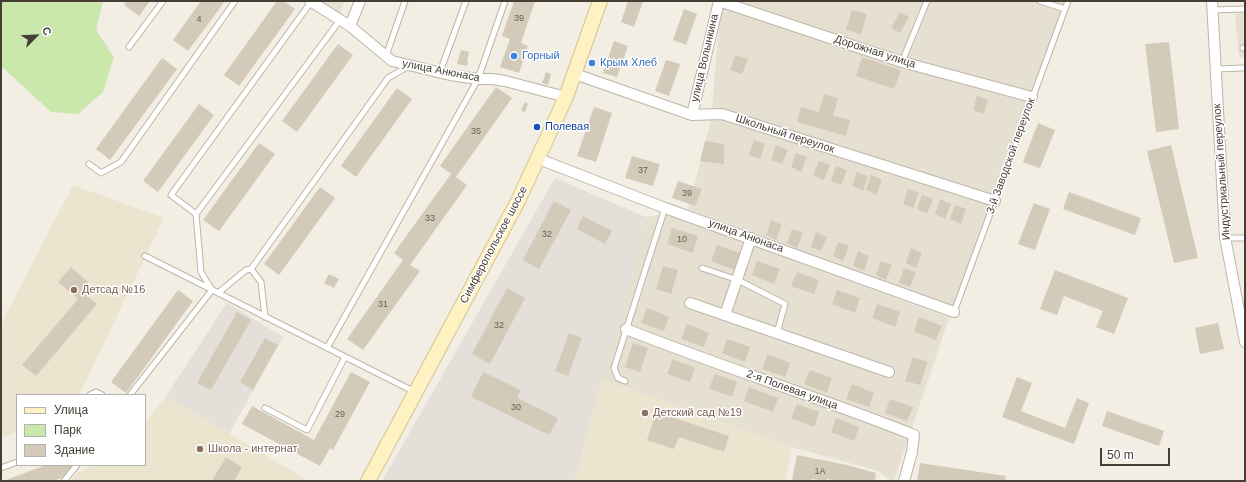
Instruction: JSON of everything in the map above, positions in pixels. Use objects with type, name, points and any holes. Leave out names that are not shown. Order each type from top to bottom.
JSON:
[{"type":"main road","name":"Симферопольское шоссе","points":[[368,481],[539,159],[575,74],[600,1]]},
{"type":"street","name":"улица Анюнаса","points":[[311,1],[350,26],[392,61],[478,79],[504,81],[566,97]]},
{"type":"street","points":[[350,26],[360,1]]},
{"type":"street","name":"Дорожная улица","points":[[719,1],[902,62],[1032,97]]},
{"type":"street","name":"улица Волынкина","points":[[692,115],[719,1]]},
{"type":"street","name":"Индустриальный переулок","points":[[1212,6],[1225,238],[1245,342]]},
{"type":"street","name":"Школьный переулок","points":[[575,74],[692,115],[722,114],[995,201]]},
{"type":"street","name":"улица Анюнаса","points":[[539,159],[665,208],[954,312]]},
{"type":"street","points":[[725,315],[751,238]]},
{"type":"street","points":[[690,303],[889,372]]},
{"type":"street","name":"2-я Полевая улица","points":[[626,329],[709,361],[914,435],[912,452],[904,481]]},
{"type":"lane","points":[[129,47],[163,1]]},
{"type":"lane","points":[[89,164],[101,173],[121,162],[236,1]]},
{"type":"lane","points":[[196,214],[171,195],[311,1]]},
{"type":"lane","points":[[386,56],[405,1]]},
{"type":"lane","points":[[440,72],[466,1]]},
{"type":"lane","points":[[327,348],[478,79],[505,1]]},
{"type":"lane","points":[[902,62],[927,1]]},
{"type":"lane","points":[[1040,1],[1065,9]]},
{"type":"lane","name":"3-й Заводской переулок","points":[[954,312],[1068,1]]},
{"type":"lane","points":[[1212,6],[1245,9]]},
{"type":"lane","points":[[212,290],[201,272],[196,214],[340,20]]},
{"type":"lane","points":[[218,293],[246,270],[251,269],[388,78],[410,65]]},
{"type":"lane","points":[[1215,69],[1245,68]]},
{"type":"lane","points":[[625,381],[618,378],[614,368],[665,208]]},
{"type":"lane","points":[[1225,238],[1245,238]]},
{"type":"lane","points":[[145,256],[416,392]]},
{"type":"lane","points":[[702,268],[737,280],[785,304],[777,333]]},
{"type":"lane","points":[[251,269],[261,282],[265,317]]},
{"type":"lane","points":[[131,394],[212,290]]},
{"type":"lane","points":[[265,408],[307,430],[345,357]]},
{"type":"lane","points":[[1,468],[16,462]]},
{"type":"lane","points":[[64,481],[76,466]]},
{"type":"shaded area","points":[[317,1],[344,1],[339,15]]},
{"type":"shaded area","points":[[721,1],[1067,1],[1027,102],[953,307],[688,209],[711,121]]},
{"type":"shaded area","points":[[1245,13],[1245,57],[1239,57],[1235,14]]},
{"type":"shaded area","points":[[555,178],[646,217],[575,481],[382,481]]},
{"type":"shaded area","name":"Детсад №16","points":[[73,185],[164,218],[79,394],[16,394],[16,432],[1,439],[1,324]]},
{"type":"shaded area","points":[[668,214],[949,318],[894,481],[891,481],[878,471],[792,447],[601,379],[646,217]]},
{"type":"shaded area","points":[[227,303],[283,337],[229,434],[166,396]]},
{"type":"shaded area","name":"Детский сад №19","points":[[601,379],[792,447],[785,481],[575,481]]},
{"type":"shaded area","name":"Школа - интернат","points":[[166,396],[309,481],[70,481],[78,472],[93,466],[146,466],[146,422]]},
{"type":"green space","points":[[1,1],[103,1],[96,30],[114,57],[103,92],[78,114],[51,112],[1,66]]},
{"type":"building","points":[[127,1],[150,1],[139,16],[124,5]]},
{"type":"building","points":[[201,1],[225,1],[188,51],[173,40]]},
{"type":"building","points":[[277,1],[284,1],[295,9],[239,86],[224,75]]},
{"type":"building","points":[[514,1],[535,1],[521,43],[528,46],[519,73],[500,67],[510,39],[502,36]]},
{"type":"building","points":[[628,1],[643,1],[634,27],[621,22]]},
{"type":"building","points":[[684,9],[697,14],[686,45],[673,40]]},
{"type":"building","points":[[852,10],[867,14],[861,34],[846,30]]},
{"type":"building","points":[[900,12],[909,17],[900,33],[891,28]]},
{"type":"building","points":[[614,41],[628,46],[617,77],[603,73]]},
{"type":"building","points":[[1169,42],[1179,129],[1156,132],[1145,44]]},
{"type":"building","points":[[338,44],[353,55],[297,132],[282,121]]},
{"type":"building","points":[[461,50],[469,52],[467,66],[457,64]]},
{"type":"building","points":[[736,55],[748,59],[742,74],[730,70]]},
{"type":"building","points":[[862,57],[901,70],[894,89],[856,76]]},
{"type":"building","points":[[162,58],[177,69],[110,160],[96,149]]},
{"type":"building","name":"Крым Хлеб","points":[[591,58],[596,60],[593,68],[589,66]]},
{"type":"building","points":[[666,60],[680,64],[669,96],[655,91]]},
{"type":"building","points":[[546,72],[551,74],[548,85],[542,83]]},
{"type":"building","points":[[496,87],[512,98],[456,177],[467,185],[410,265],[420,271],[363,350],[347,339],[403,260],[394,253],[451,174],[440,166]]},
{"type":"building","points":[[397,88],[412,99],[356,177],[341,166]]},
{"type":"building","points":[[824,94],[838,98],[833,116],[850,120],[846,136],[797,122],[801,107],[819,112]]},
{"type":"building","points":[[977,96],[988,100],[984,114],[973,110]]},
{"type":"building","points":[[525,102],[528,104],[525,112],[521,110]]},
{"type":"building","points":[[199,104],[214,115],[158,192],[143,181]]},
{"type":"building","points":[[594,107],[612,113],[596,162],[577,156]]},
{"type":"building","points":[[1038,123],[1055,130],[1040,168],[1023,162]]},
{"type":"building","points":[[754,140],[765,144],[760,159],[749,155]]},
{"type":"building","points":[[705,141],[724,144],[724,164],[700,161]]},
{"type":"building","points":[[259,143],[275,154],[219,231],[203,220]]},
{"type":"building","points":[[776,145],[788,150],[782,164],[771,160]]},
{"type":"building","points":[[1171,145],[1198,258],[1174,263],[1147,151]]},
{"type":"building","points":[[796,153],[807,157],[801,172],[791,167]]},
{"type":"building","points":[[632,156],[660,164],[653,186],[625,178]]},
{"type":"building","points":[[819,161],[830,165],[824,180],[813,175]]},
{"type":"building","points":[[836,166],[847,170],[841,185],[831,181]]},
{"type":"building","points":[[857,172],[868,176],[863,191],[852,186]]},
{"type":"building","points":[[871,175],[882,180],[876,195],[866,190]]},
{"type":"building","points":[[678,181],[702,189],[695,206],[672,198]]},
{"type":"building","points":[[320,187],[335,198],[279,275],[264,264]]},
{"type":"building","points":[[908,189],[919,193],[913,208],[903,204]]},
{"type":"building","points":[[1069,192],[1141,218],[1135,235],[1063,209]]},
{"type":"building","points":[[922,195],[933,199],[927,214],[917,209]]},
{"type":"building","points":[[940,199],[951,204],[945,219],[935,214]]},
{"type":"building","points":[[554,201],[571,210],[539,269],[523,260]]},
{"type":"building","points":[[1034,203],[1050,209],[1035,250],[1018,244]]},
{"type":"building","points":[[955,205],[966,209],[961,224],[950,219]]},
{"type":"building","points":[[583,216],[612,231],[605,244],[577,229]]},
{"type":"building","points":[[771,220],[782,225],[776,240],[766,235]]},
{"type":"building","points":[[672,228],[698,236],[693,253],[667,244]]},
{"type":"building","points":[[792,229],[803,233],[797,248],[787,243]]},
{"type":"building","points":[[816,232],[827,237],[821,251],[811,247]]},
{"type":"building","points":[[838,242],[849,246],[843,261],[833,256]]},
{"type":"building","points":[[717,245],[740,253],[734,270],[711,261]]},
{"type":"building","points":[[911,248],[922,253],[916,268],[906,263]]},
{"type":"building","points":[[858,251],[869,256],[864,271],[853,266]]},
{"type":"building","points":[[757,261],[780,269],[774,284],[752,275]]},
{"type":"building","points":[[881,261],[892,265],[886,280],[876,275]]},
{"type":"building","points":[[663,266],[678,270],[671,294],[656,289]]},
{"type":"building","points":[[71,267],[88,282],[81,290],[97,304],[36,376],[22,365],[78,299],[58,282]]},
{"type":"building","points":[[904,268],[916,272],[910,287],[899,283]]},
{"type":"building","points":[[1055,270],[1128,298],[1114,334],[1096,327],[1103,311],[1064,296],[1057,315],[1040,309]]},
{"type":"building","points":[[797,272],[819,280],[814,294],[791,286]]},
{"type":"building","points":[[329,274],[339,279],[334,288],[324,283]]},
{"type":"building","points":[[507,288],[525,298],[490,364],[472,354]]},
{"type":"building","points":[[178,290],[193,301],[126,393],[111,382]]},
{"type":"building","points":[[837,290],[860,298],[855,313],[832,304]]},
{"type":"building","points":[[877,304],[900,312],[895,327],[872,318]]},
{"type":"building","points":[[647,308],[669,317],[664,331],[641,323]]},
{"type":"building","points":[[237,312],[251,320],[211,390],[197,383]]},
{"type":"building","points":[[919,317],[942,326],[936,340],[914,332]]},
{"type":"building","points":[[1218,323],[1224,349],[1200,354],[1195,328]]},
{"type":"building","points":[[687,324],[709,333],[704,347],[681,339]]},
{"type":"building","points":[[569,333],[582,338],[568,376],[555,371]]},
{"type":"building","points":[[265,338],[278,345],[253,390],[240,382]]},
{"type":"building","points":[[727,339],[750,347],[745,362],[722,353]]},
{"type":"building","points":[[633,343],[648,348],[640,372],[625,367]]},
{"type":"building","points":[[768,354],[790,363],[785,377],[762,369]]},
{"type":"building","points":[[913,357],[928,362],[920,385],[905,381]]},
{"type":"building","points":[[673,359],[695,368],[690,382],[667,374]]},
{"type":"building","points":[[810,370],[832,378],[827,393],[804,384]]},
{"type":"building","points":[[351,372],[370,382],[333,450],[330,448],[320,466],[242,424],[252,406],[314,440]]},
{"type":"building","points":[[483,372],[521,390],[517,398],[558,418],[549,435],[471,397]]},
{"type":"building","points":[[715,374],[737,382],[732,397],[709,388]]},
{"type":"building","points":[[1017,377],[1032,383],[1021,411],[1065,428],[1077,398],[1089,403],[1074,444],[1002,417]]},
{"type":"building","points":[[852,384],[874,393],[869,407],[846,399]]},
{"type":"building","points":[[749,387],[778,398],[773,412],[744,401]]},
{"type":"building","points":[[890,399],[913,407],[907,421],[885,413]]},
{"type":"building","points":[[797,404],[819,412],[814,427],[791,418]]},
{"type":"building","points":[[1107,411],[1164,431],[1159,446],[1102,426]]},
{"type":"building","points":[[656,412],[729,436],[724,452],[679,437],[674,449],[647,440]]},
{"type":"building","points":[[836,418],[859,427],[854,441],[831,432]]},
{"type":"building","points":[[797,455],[847,465],[876,473],[875,481],[838,481],[827,479],[827,481],[811,479],[810,481],[792,480]]},
{"type":"building","points":[[226,457],[242,467],[234,481],[212,481]]},
{"type":"building","points":[[920,463],[1006,476],[1005,481],[917,481]]},
{"type":"building","points":[[43,466],[72,466],[64,477],[53,481],[3,481]]},
{"type":"place","name":"Горный","points":[[514,56]]},
{"type":"place","name":"Крым Хлеб","points":[[592,63]]},
{"type":"place","name":"Полевая","points":[[537,127]]},
{"type":"place","name":"Детсад №16","points":[[74,290]]},
{"type":"place","name":"Детский сад №19","points":[[645,413]]},
{"type":"place","name":"Школа - интернат","points":[[200,449]]}]
